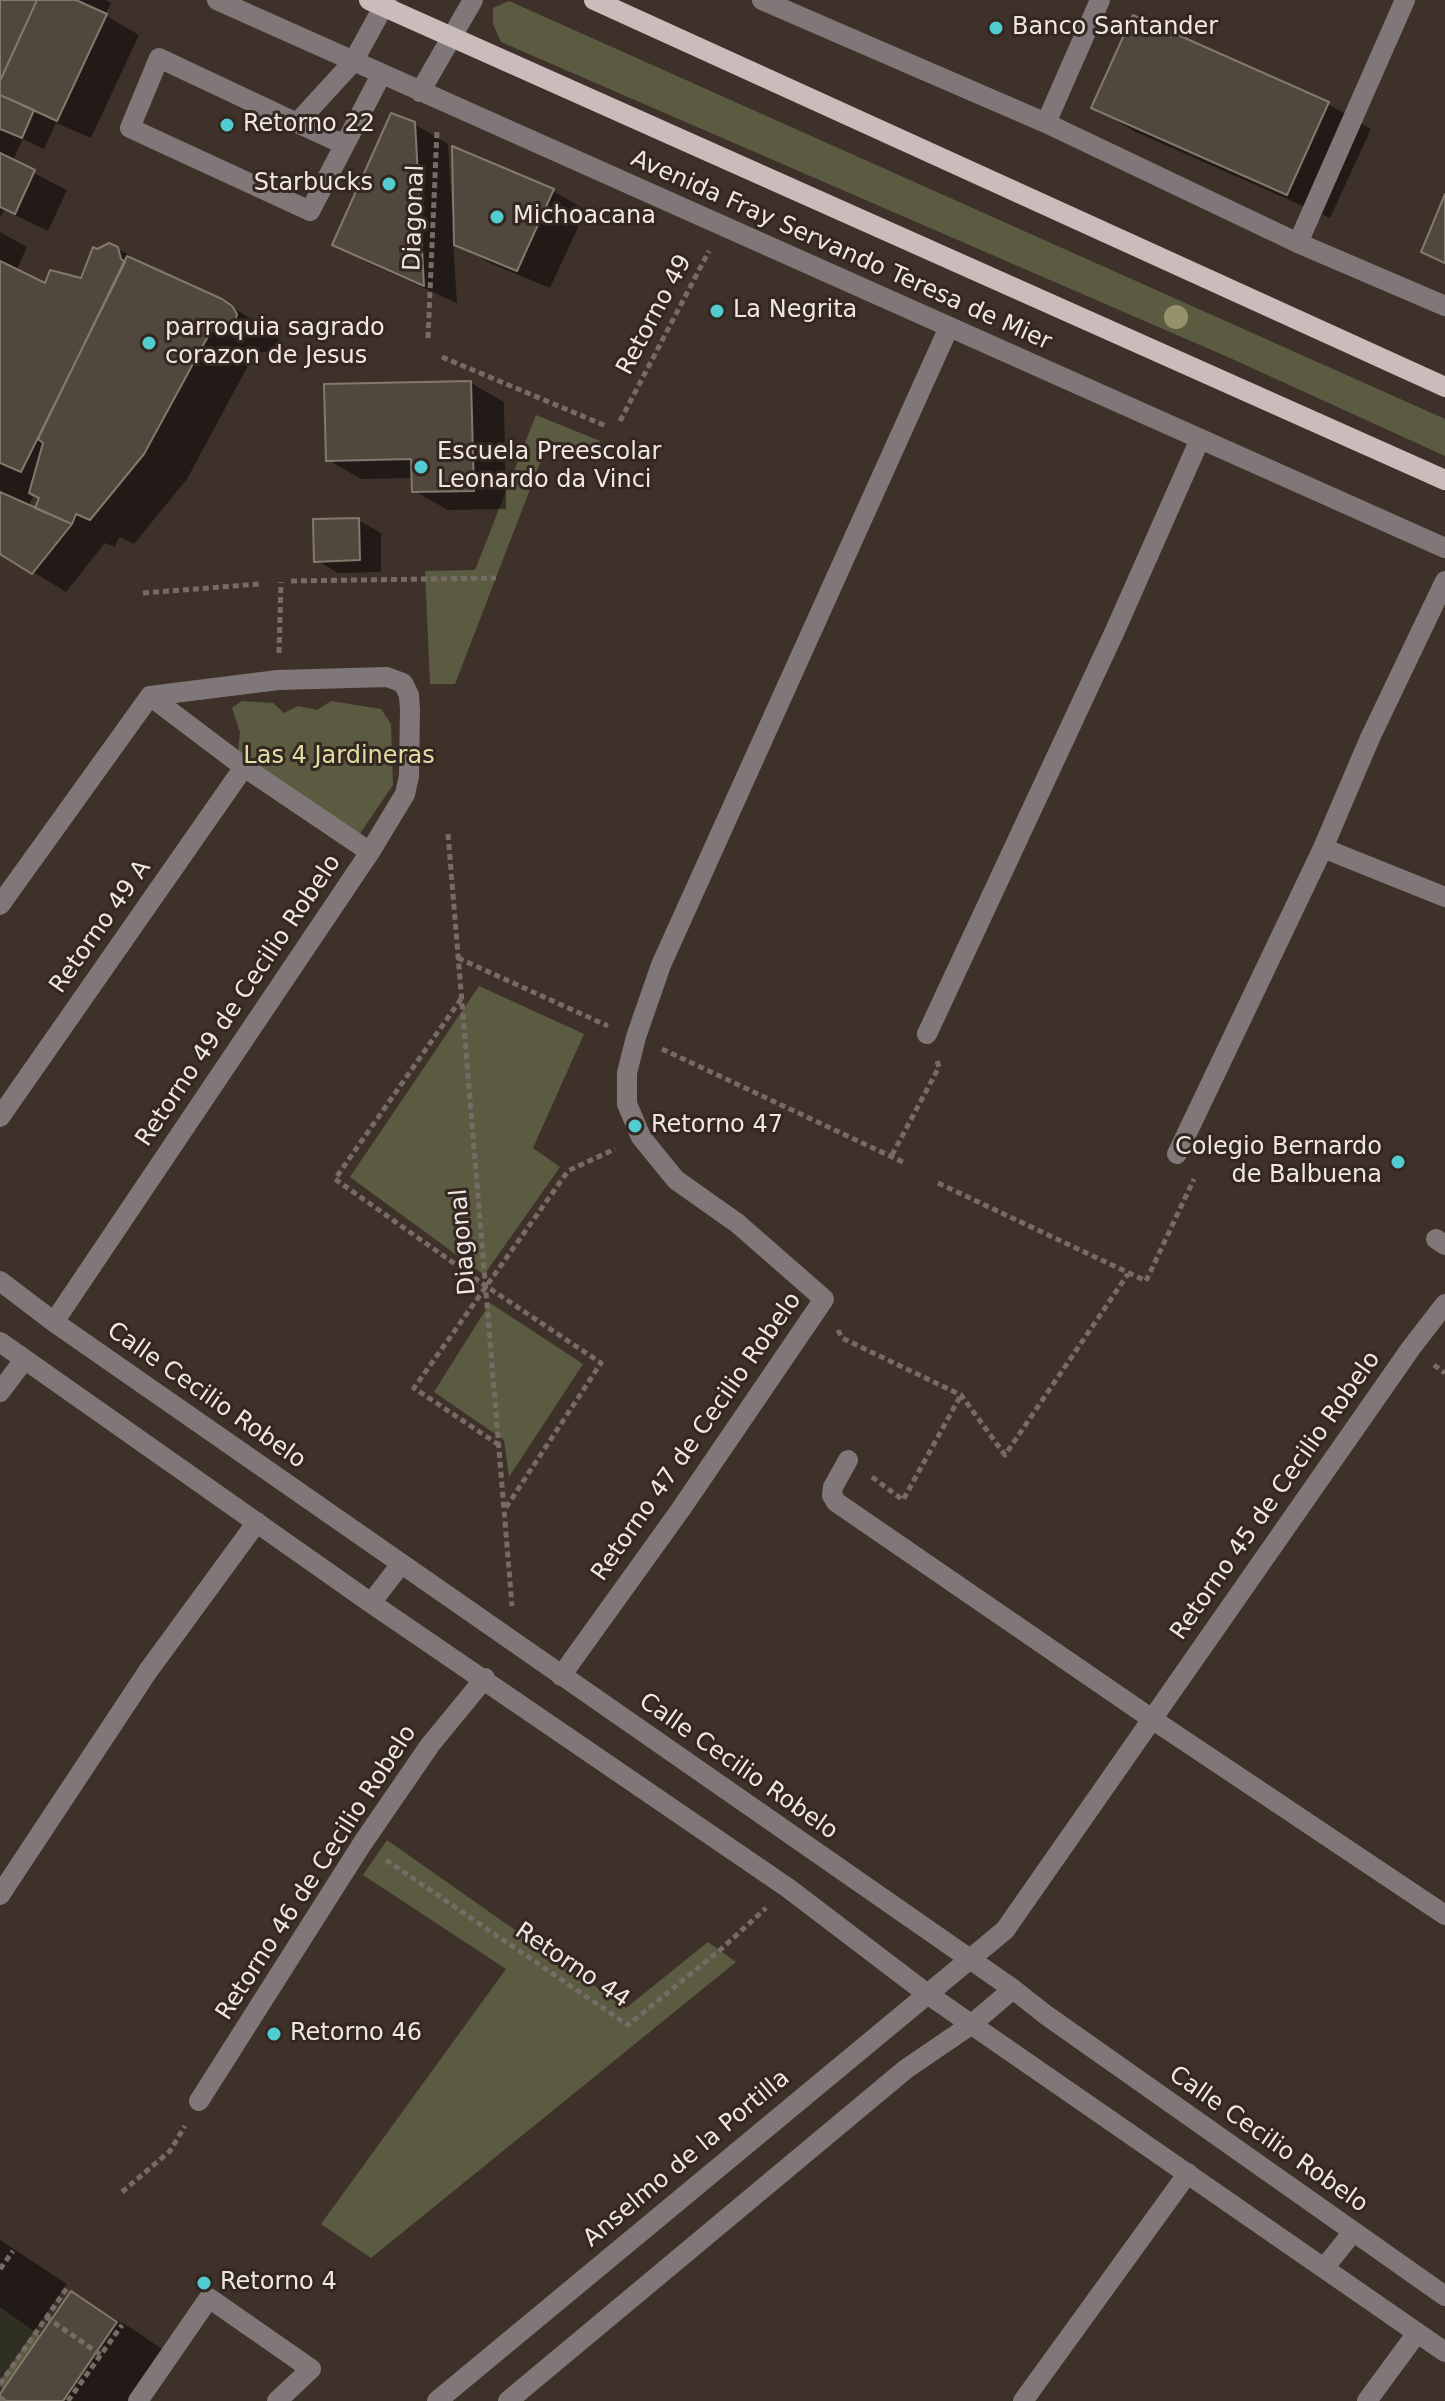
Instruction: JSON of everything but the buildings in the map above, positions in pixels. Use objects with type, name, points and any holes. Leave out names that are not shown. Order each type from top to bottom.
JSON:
[{"type":"main road","points":[[594,0],[1445,387]]},
{"type":"main road","name":"Avenida Fray Servando Teresa de Mier","points":[[380,2],[451,37],[1445,480]]},
{"type":"street","name":"Avenida Fray Servando Teresa de Mier","points":[[217,0],[1445,548]]},
{"type":"street","points":[[420,92],[473,0]]},
{"type":"street","points":[[762,0],[1046,123],[1298,243],[1445,306]]},
{"type":"street","points":[[1046,123],[1100,0]]},
{"type":"street","points":[[1298,243],[1405,0]]},
{"type":"street","points":[[297,123],[353,62],[380,2]]},
{"type":"street","points":[[343,144],[159,58],[130,128],[310,211],[381,75]]},
{"type":"street","points":[[636,1037],[661,965],[949,327]]},
{"type":"street","points":[[927,1034],[1114,633],[1200,439]]},
{"type":"street","points":[[1177,1154],[1323,848],[1370,738],[1445,581]]},
{"type":"street","points":[[0,905],[150,696],[278,680],[387,677],[403,683],[409,695],[410,710],[409,776],[405,794],[370,852]]},
{"type":"street","name":"Retorno 49 de Cecilio Robelo","points":[[54,1322],[370,852],[244,767],[150,696]]},
{"type":"street","name":"Retorno 49 A","points":[[0,1117],[244,767]]},
{"type":"street","points":[[1323,848],[1445,897]]},
{"type":"street","name":"Retorno 47 de Cecilio Robelo","points":[[561,1676],[681,1509],[824,1299],[737,1223],[676,1180],[641,1137],[627,1104],[627,1073],[636,1037]]},
{"type":"street","name":"Calle Cecilio Robelo","points":[[0,1281],[519,1647],[971,1959],[1445,2296]]},
{"type":"street","name":"Retorno 45 de Cecilio Robelo","points":[[971,1959],[1005,1930],[1411,1348],[1445,1304]]},
{"type":"street","points":[[0,1342],[371,1603],[485,1678],[788,1888],[926,1993],[1445,2352]]},
{"type":"street","points":[[0,1392],[24,1360]]},
{"type":"street","points":[[848,1460],[833,1487],[832,1495],[836,1502],[1445,1915]]},
{"type":"street","points":[[0,1895],[148,1671],[257,1522]]},
{"type":"street","points":[[371,1603],[401,1564]]},
{"type":"street","name":"Retorno 46 de Cecilio Robelo","points":[[199,2101],[362,1844],[430,1745],[485,1678]]},
{"type":"street","name":"Anselmo de la Portilla","points":[[449,2397],[926,1993],[971,1959]]},
{"type":"street","points":[[508,2401],[906,2069],[972,2024],[1013,1989]]},
{"type":"street","points":[[1023,2401],[1188,2173]]},
{"type":"street","points":[[1324,2268],[1353,2232]]},
{"type":"street","points":[[138,2401],[209,2298],[311,2369],[277,2401]]},
{"type":"street","points":[[1367,2401],[1417,2333]]},
{"type":"path","name":"Diagonal","points":[[428,338],[439,101]]},
{"type":"path","name":"Retorno 49","points":[[620,421],[722,226]]},
{"type":"path","points":[[442,357],[606,426]]},
{"type":"path","points":[[291,581],[496,578]]},
{"type":"path","points":[[278,680],[281,582]]},
{"type":"path","points":[[143,593],[260,584]]},
{"type":"path","name":"Diagonal","points":[[448,834],[513,1608],[519,1647]]},
{"type":"path","points":[[458,958],[903,1162]]},
{"type":"path","points":[[461,998],[335,1179],[601,1363],[505,1510]]},
{"type":"path","points":[[892,1155],[939,1067],[927,1034]]},
{"type":"path","points":[[499,1445],[414,1388],[568,1171],[641,1137]]},
{"type":"path","points":[[938,1183],[1146,1281],[1200,1166],[1177,1154]]},
{"type":"path","points":[[824,1299],[842,1338],[961,1395],[1005,1455],[1128,1274]]},
{"type":"path","points":[[848,1460],[903,1500],[961,1395]]},
{"type":"path","name":"Retorno 44","points":[[362,1844],[628,2025],[720,1950],[788,1888]]},
{"type":"path","points":[[122,2192],[170,2151],[199,2101]]},
{"type":"path","points":[[0,2269],[13,2251]]},
{"type":"path","points":[[0,2384],[67,2288]]},
{"type":"path","points":[[46,2317],[101,2355]]},
{"type":"path","points":[[68,2401],[122,2325]]},
{"type":"green space","points":[[509,1],[1445,419],[1445,456],[1230,358],[501,42],[493,24],[493,8]]},
{"type":"green space","points":[[536,415],[600,441],[594,457],[549,440],[455,684],[430,684],[425,571],[475,570]]},
{"type":"green space","name":"Las 4 Jardineras","points":[[242,701],[273,703],[284,713],[298,706],[317,710],[331,701],[381,709],[391,724],[393,785],[359,835],[238,752],[240,732],[232,708]]},
{"type":"green space","points":[[479,986],[584,1034],[533,1148],[560,1167],[484,1275],[350,1177]]},
{"type":"green space","points":[[490,1303],[583,1364],[509,1477],[504,1440],[434,1392]]},
{"type":"green space","points":[[387,1840],[626,2008],[708,1942],[736,1962],[371,2258],[321,2224],[506,1969],[363,1875]]},
{"type":"green space","points":[[0,2307],[41,2336],[4,2389],[0,2386]]},
{"type":"place","name":"Banco Santander","points":[[996,28]]},
{"type":"place","name":"Retorno 22","points":[[227,125]]},
{"type":"place","name":"Starbucks","points":[[389,184]]},
{"type":"place","name":"Michoacana","points":[[497,217]]},
{"type":"place","name":"La Negrita","points":[[717,311]]},
{"type":"place","name":"parroquia sagrado corazon de Jesus","points":[[149,343]]},
{"type":"place","name":"Escuela Preescolar Leonardo da Vinci","points":[[421,467]]},
{"type":"place","name":"Retorno 47","points":[[635,1126]]},
{"type":"place","name":"Colegio Bernardo de Balbuena","points":[[1398,1162]]},
{"type":"place","name":"Retorno 46","points":[[274,2034]]},
{"type":"place","name":"Retorno 4","points":[[204,2283]]}]
